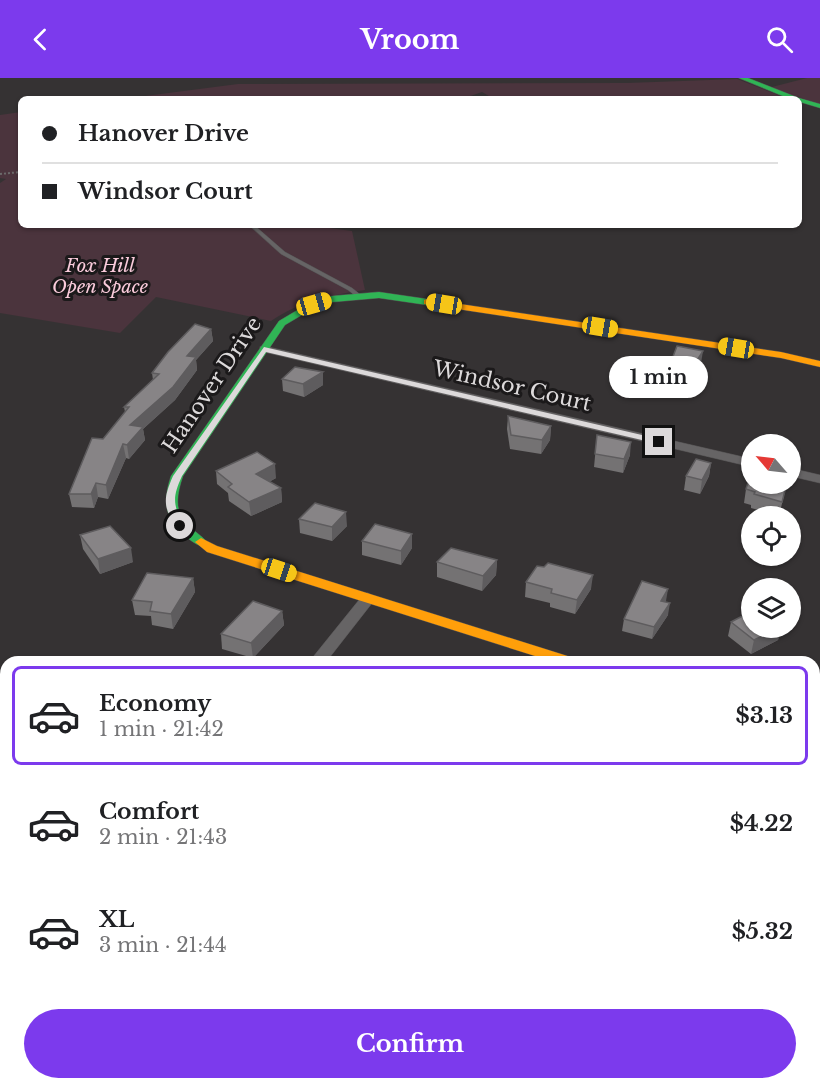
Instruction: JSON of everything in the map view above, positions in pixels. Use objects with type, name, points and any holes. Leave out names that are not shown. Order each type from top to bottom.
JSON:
[{"type":"street","points":[[742,78],[788,96]]},
{"type":"street","points":[[802,101],[820,106]]},
{"type":"street","name":"Hanover Drive","points":[[553,656],[212,549],[180,526],[172,512],[169,495],[177,476],[282,323],[297,312],[332,299],[359,296],[400,297],[781,355],[820,364]]},
{"type":"street","name":"Windsor Court","points":[[264,349],[741,460]]},
{"type":"street","points":[[801,475],[820,479]]},
{"type":"street","points":[[322,656],[368,598]]},
{"type":"lane","points":[[254,228],[283,253],[359,296]]},
{"type":"path","points":[[0,174],[18,172]]},
{"type":"green space","points":[[807,78],[820,78],[820,104],[802,98],[802,96],[794,96],[768,88]]},
{"type":"green space","points":[[737,79],[780,96],[489,96],[482,92],[471,96],[145,96],[238,84],[627,83]]},
{"type":"green space","name":"Fox Hill Open Space","points":[[18,112],[18,228],[330,228],[352,231],[365,290],[316,300],[293,308],[271,321],[156,297],[120,333],[0,313],[0,183],[6,179],[0,178],[0,115]]},
{"type":"building","points":[[195,324],[211,329],[187,356],[196,357],[173,387],[130,425],[143,427],[127,445],[123,444],[106,485],[96,483],[91,494],[69,494],[92,438],[103,439],[129,407],[124,407],[159,374],[152,373],[168,352]]},
{"type":"building","points":[[677,346],[703,351],[694,365],[671,362]]},
{"type":"building","points":[[295,367],[323,372],[303,384],[282,379]]},
{"type":"building","points":[[508,416],[551,426],[542,440],[511,435]]},
{"type":"building","points":[[597,435],[631,442],[624,459],[595,454]]},
{"type":"building","points":[[257,452],[275,464],[256,474],[281,488],[249,502],[228,487],[232,484],[216,471]]},
{"type":"building","points":[[696,459],[711,463],[702,480],[686,476]]},
{"type":"building","points":[[754,494],[784,494],[782,502]]},
{"type":"building","points":[[315,503],[346,512],[332,527],[299,519]]},
{"type":"building","points":[[375,524],[412,534],[401,551],[362,541]]},
{"type":"building","points":[[110,526],[131,548],[98,559],[80,535]]},
{"type":"building","points":[[451,548],[497,560],[483,576],[437,562]]},
{"type":"building","points":[[548,563],[593,575],[577,600],[551,593],[552,589],[526,582],[537,566],[544,567]]},
{"type":"building","points":[[147,573],[193,578],[171,614],[150,611],[152,602],[132,600]]},
{"type":"building","points":[[642,581],[668,589],[661,601],[670,603],[654,627],[624,619]]},
{"type":"building","points":[[253,601],[282,611],[251,643],[221,634]]},
{"type":"building","points":[[741,617],[741,630],[731,622]]},
{"type":"traffic: fast","points":[[742,78],[788,96]]},
{"type":"traffic: fast","points":[[802,101],[820,106]]},
{"type":"traffic: fast","points":[[201,542],[183,528],[173,514],[171,498],[177,476],[282,323],[314,304],[332,299],[379,295],[427,302]]},
{"type":"traffic: slow","points":[[427,302],[781,355],[820,364]]},
{"type":"traffic: slow","points":[[201,542],[212,549],[553,656]]},
{"type":"route","points":[[180,526],[172,512],[169,495],[177,476],[264,349],[659,442]]}]
